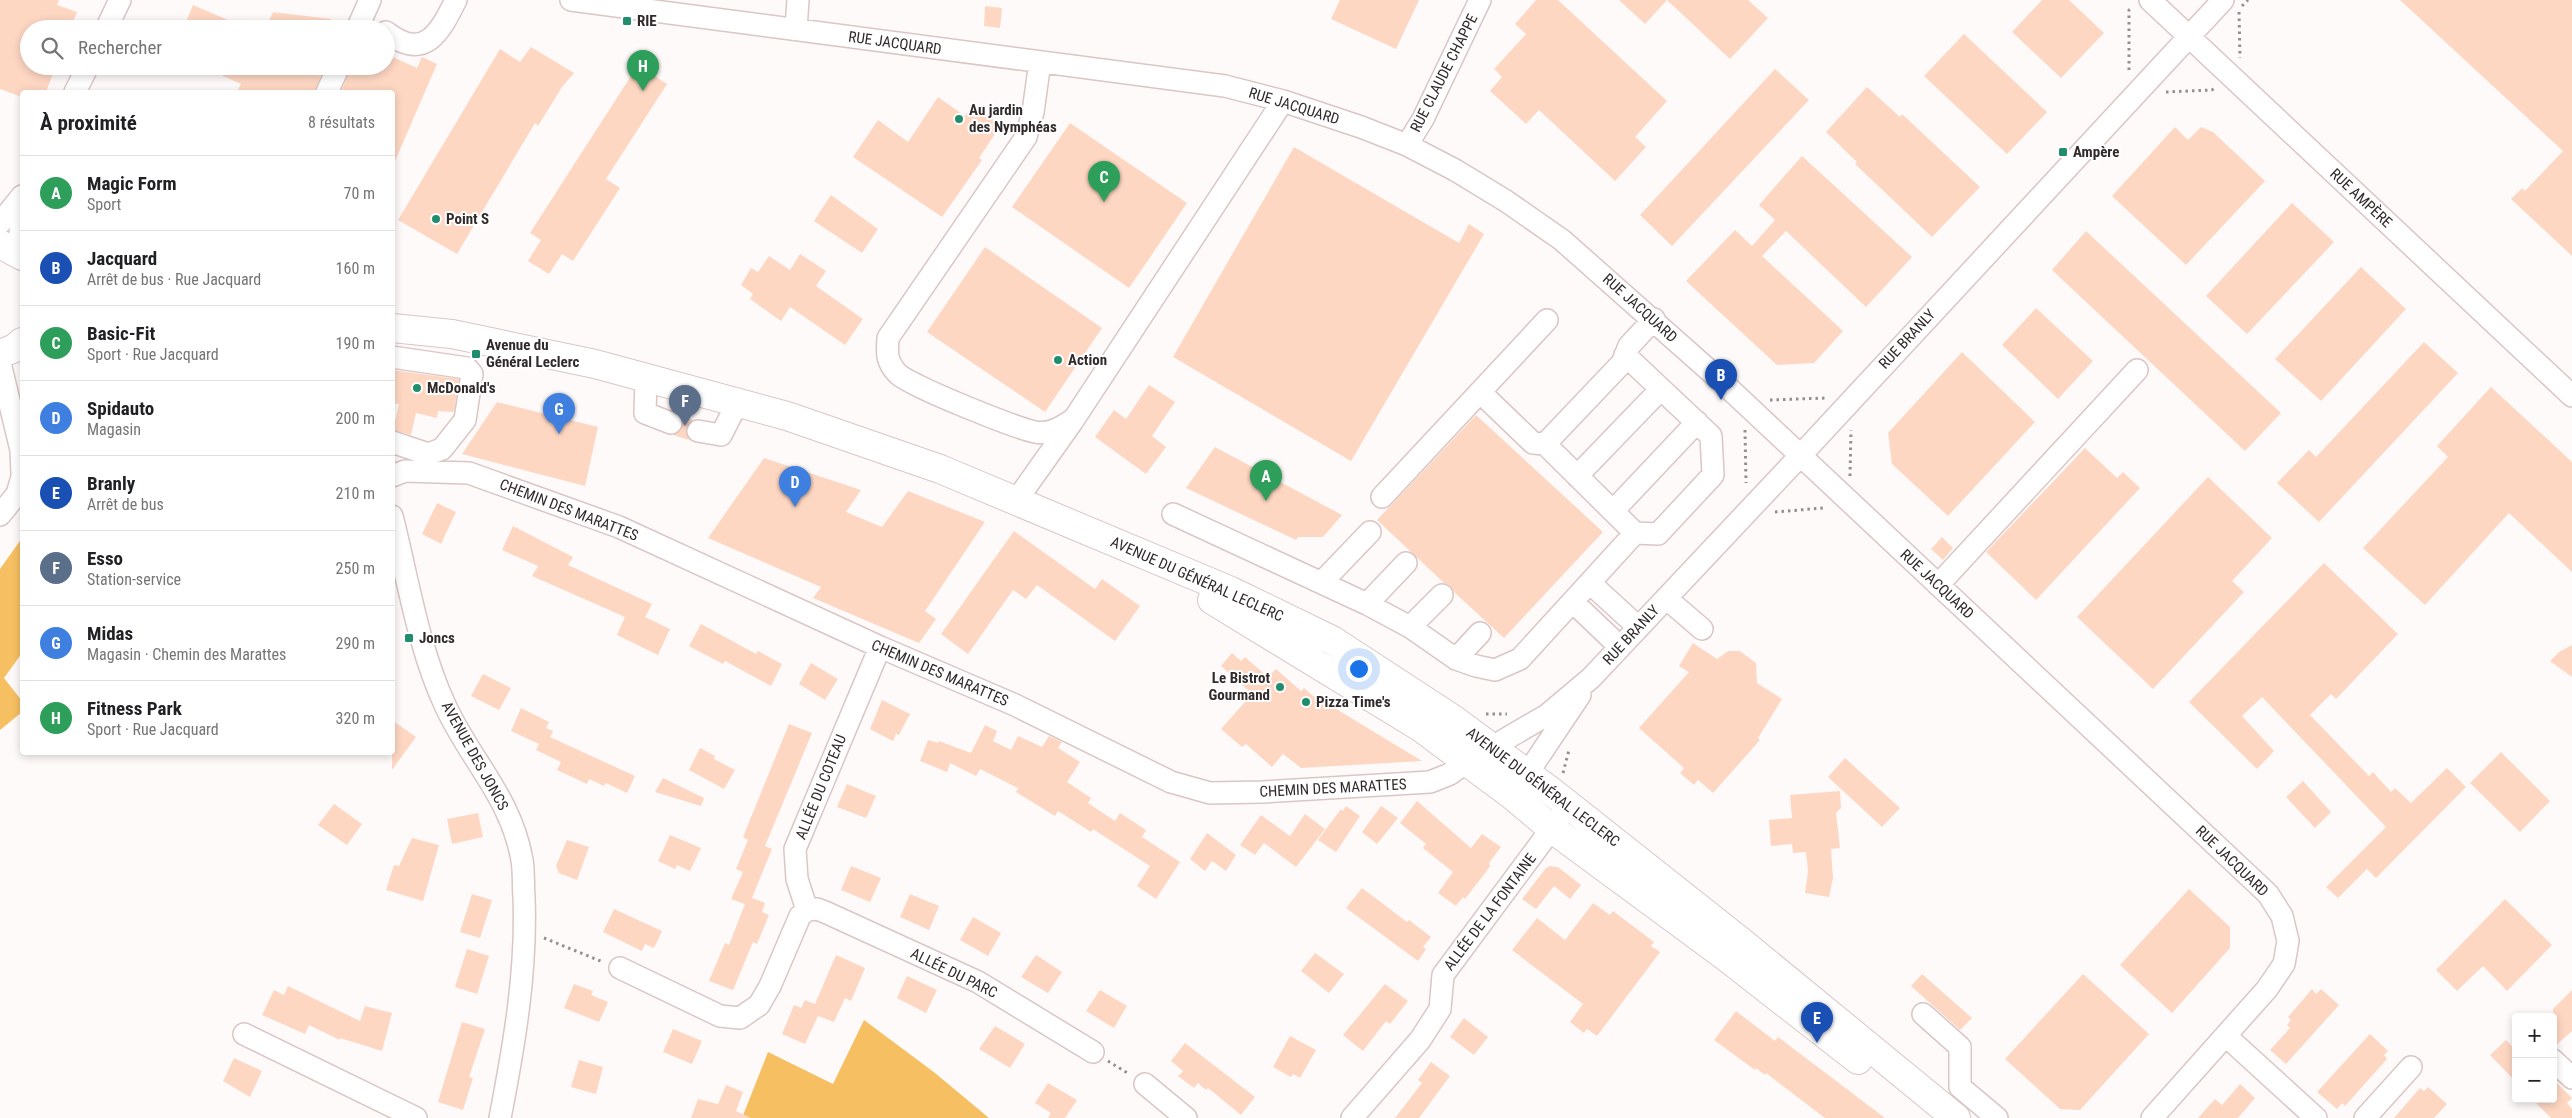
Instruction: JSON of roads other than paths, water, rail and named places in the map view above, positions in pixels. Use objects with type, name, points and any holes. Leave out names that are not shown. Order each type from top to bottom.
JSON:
[{"type":"main road","name":"AVENUE DU GÉNÉRAL LECLERC","points":[[395,328],[492,342],[595,364],[787,416],[940,469],[1231,591],[1332,640],[1494,748],[1552,828],[1726,957],[1935,1118]]},
{"type":"main road","points":[[0,354],[15,348],[20,344]]},
{"type":"main road","name":"AVENUE DU GÉNÉRAL LECLERC","points":[[1083,529],[1226,607],[1420,727],[1468,761],[1520,785],[1560,799],[1739,940],[1956,1118]]},
{"type":"street","points":[[110,20],[120,0]]},
{"type":"street","points":[[395,38],[418,45],[433,39],[456,0]]},
{"type":"street","name":"RUE JACQUARD","points":[[571,0],[1225,86],[1283,101],[1360,127],[1407,146],[1455,170],[1562,240],[1654,319],[2268,894],[2282,916],[2288,942],[2284,964],[2267,989],[2152,1118]]},
{"type":"street","points":[[796,29],[798,0]]},
{"type":"street","name":"RUE CLAUDE CHAPPE","points":[[1407,146],[1423,119],[1480,0]]},
{"type":"street","name":"RUE BRANLY","points":[[1494,748],[1547,715],[1591,678],[1619,646],[1800,456],[2223,0]]},
{"type":"street","name":"RUE AMPÈRE","points":[[2142,3],[2188,37],[2572,396]]},
{"type":"street","points":[[1040,62],[1033,112],[1026,137],[888,338],[886,359],[898,375],[923,390],[1036,432],[1056,430],[1074,420]]},
{"type":"street","points":[[76,90],[84,75]]},
{"type":"street","points":[[328,90],[335,75]]},
{"type":"street","points":[[1016,501],[1074,420],[1283,101]]},
{"type":"street","points":[[0,223],[20,198]]},
{"type":"street","points":[[14,251],[20,210]]},
{"type":"street","points":[[1545,444],[1622,364],[1629,346],[1654,319]]},
{"type":"street","points":[[1382,497],[1547,320]]},
{"type":"street","points":[[1480,393],[1533,443],[1545,444],[1635,533],[1658,534],[1712,475],[1711,436],[1625,355]]},
{"type":"street","points":[[395,357],[468,368],[472,374],[465,420],[442,449],[428,454],[395,443]]},
{"type":"street","points":[[0,363],[20,446]]},
{"type":"street","points":[[1938,585],[2138,370]]},
{"type":"street","points":[[646,378],[646,413],[671,423]]},
{"type":"street","points":[[1576,476],[1661,389]]},
{"type":"street","points":[[698,431],[721,435],[738,402]]},
{"type":"street","points":[[1613,512],[1696,422]]},
{"type":"street","name":"CHEMIN DES MARATTES","points":[[395,475],[405,471],[469,473],[619,527],[880,647],[1015,705],[1171,782],[1210,793],[1263,792],[1430,782],[1450,774],[1468,761],[1494,748]]},
{"type":"street","points":[[0,514],[17,494],[20,483]]},
{"type":"street","points":[[1173,514],[1367,604],[1410,627],[1456,659],[1495,670],[1520,659],[1635,533]]},
{"type":"street","name":"AVENUE DES JONCS","points":[[395,527],[435,680],[446,707],[503,800],[516,835],[522,861],[525,930],[514,1046],[500,1118]]},
{"type":"street","points":[[1322,582],[1370,532]]},
{"type":"street","points":[[1367,604],[1406,563]]},
{"type":"street","points":[[1590,583],[1638,628]]},
{"type":"street","points":[[1410,627],[1442,595]]},
{"type":"street","points":[[1666,598],[1702,629]]},
{"type":"street","points":[[1573,602],[1619,646]]},
{"type":"street","points":[[1456,659],[1480,633]]},
{"type":"street","name":"ALLÉE DU COTEAU","points":[[807,910],[797,879],[796,849],[880,647]]},
{"type":"street","name":"RUE BRANLY","points":[[1520,785],[1548,746],[1591,678]]},
{"type":"street","name":"ALLÉE DE LA FONTAINE","points":[[1352,1118],[1420,1040],[1440,1009],[1443,975],[1552,828],[1560,799]]},
{"type":"street","name":"ALLÉE DU PARC","points":[[807,910],[818,909],[978,982],[1093,1052]]},
{"type":"street","points":[[620,968],[720,1016],[740,1018],[759,1005],[770,986],[800,916],[807,910]]},
{"type":"street","points":[[1924,1014],[1960,1047],[1960,1087],[1997,1118]]},
{"type":"street","points":[[244,1034],[416,1118]]},
{"type":"street","points":[[2226,1036],[2316,1118]]},
{"type":"street","points":[[2557,1063],[2571,1075]]},
{"type":"street","points":[[2365,1118],[2411,1068]]},
{"type":"street","points":[[1145,1084],[1186,1118]]},
{"type":"place","name":"RIE","points":[[627,21]]},
{"type":"place","name":"Fitness Park","points":[[643,91]]},
{"type":"place","name":"Au jardin des Nymphéas","points":[[959,119]]},
{"type":"place","name":"Ampère","points":[[2063,152]]},
{"type":"place","name":"Basic-Fit","points":[[1104,202]]},
{"type":"place","name":"Point S","points":[[436,219]]},
{"type":"place","name":"Avenue du Général Leclerc","points":[[476,354]]},
{"type":"place","name":"Action","points":[[1058,360]]},
{"type":"place","name":"McDonald's","points":[[417,388]]},
{"type":"place","name":"Jacquard","points":[[1721,400]]},
{"type":"place","name":"Esso","points":[[685,426]]},
{"type":"place","name":"Midas","points":[[559,434]]},
{"type":"place","name":"Magic Form","points":[[1266,501]]},
{"type":"place","name":"Spidauto","points":[[795,507]]},
{"type":"place","name":"Joncs","points":[[409,638]]},
{"type":"place","name":"Le Bistrot Gourmand","points":[[1280,687]]},
{"type":"place","name":"Pizza Time's","points":[[1306,702]]},
{"type":"place","name":"Branly","points":[[1817,1043]]}]
